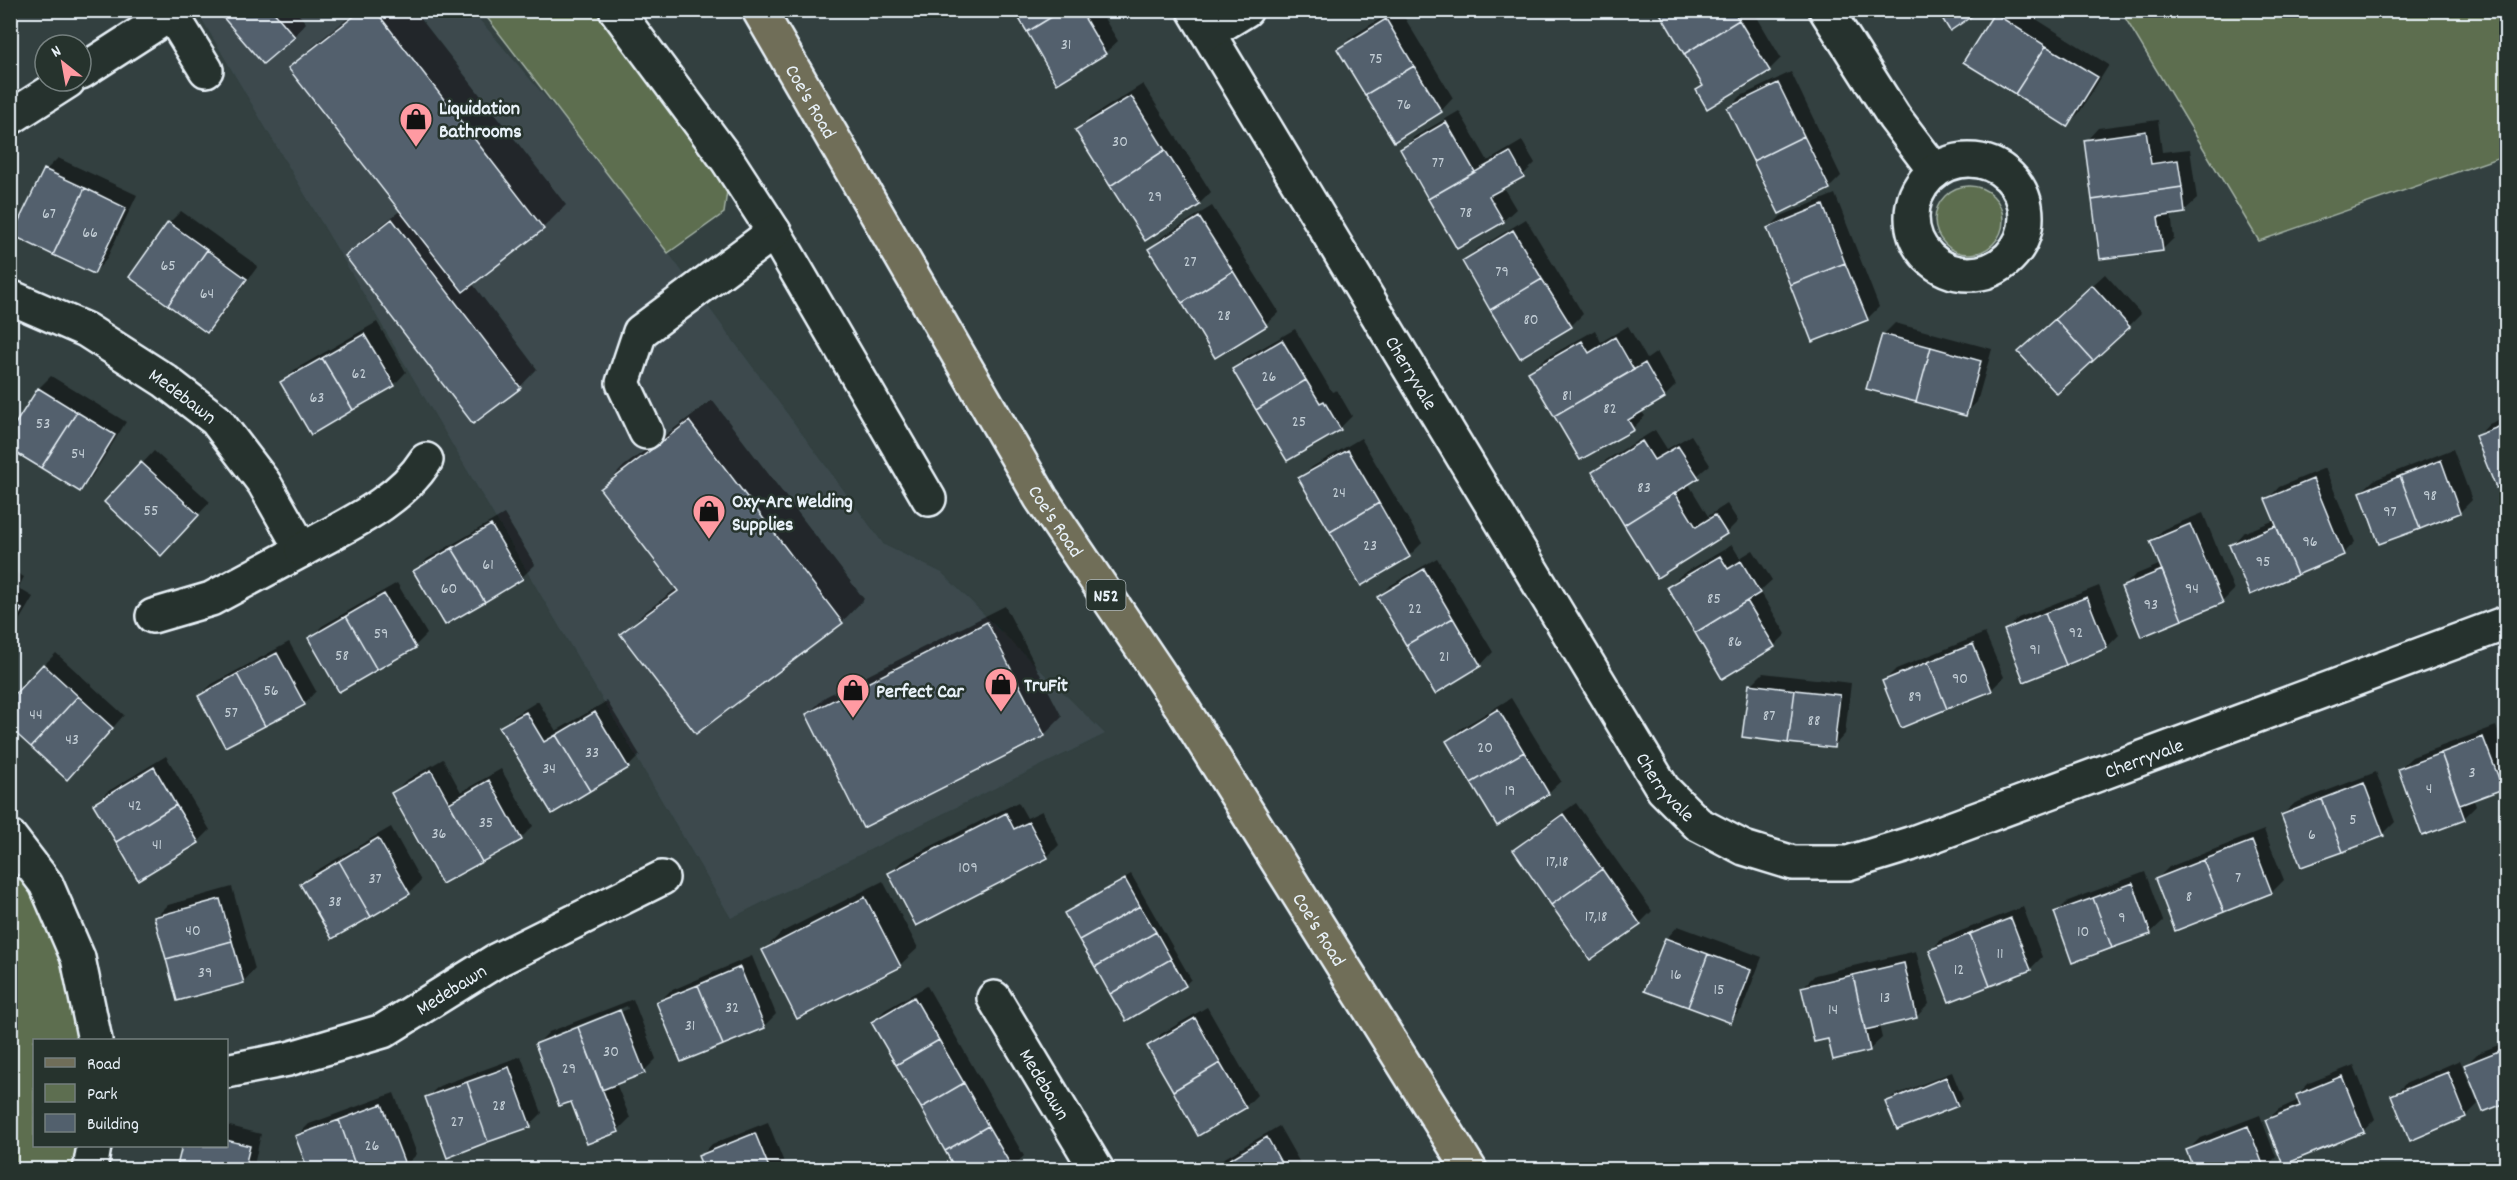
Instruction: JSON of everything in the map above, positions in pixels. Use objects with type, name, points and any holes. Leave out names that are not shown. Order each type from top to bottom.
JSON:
[{"type":"main road","name":"Coe's Road","points":[[759,10],[1041,498],[1183,709],[1470,1170]]},
{"type":"street","points":[[616,10],[728,161],[774,232],[929,499]]},
{"type":"street","points":[[1201,22],[1246,10]]},
{"type":"street","points":[[1826,10],[1894,117],[1935,171]]},
{"type":"street","points":[[93,64],[170,12],[206,70]]},
{"type":"street","name":"Cherryvale","points":[[1201,22],[1663,789],[1698,824],[1744,848],[1793,863],[1848,863],[1910,844],[2506,623]]},
{"type":"street","points":[[10,118],[49,93]]},
{"type":"street","points":[[646,432],[623,383],[640,332],[774,232]]},
{"type":"street","name":"Medebawn","points":[[10,297],[86,330],[165,380],[216,420],[264,483],[302,550]]},
{"type":"street","points":[[153,615],[211,599],[302,550],[397,495],[414,480],[426,460]]},
{"type":"street","points":[[10,837],[46,885],[78,958],[95,1039]]},
{"type":"street","name":"Medebawn","points":[[228,1071],[288,1059],[383,1031],[497,960],[662,878]]},
{"type":"street","name":"Medebawn","points":[[994,998],[1097,1170]]},
{"type":"street","points":[[90,1170],[94,1147]]},
{"type":"shaded area","points":[[197,11],[472,11],[605,167],[884,545],[942,573],[1105,734],[731,918]]},
{"type":"green space","points":[[482,11],[599,11],[721,174],[727,191],[724,213],[668,253]]},
{"type":"green space","points":[[2121,11],[2506,11],[2506,155],[2259,241]]},
{"type":"green space","points":[[1962,186],[1976,186],[1988,191],[1998,201],[2003,220],[1998,239],[1988,249],[1976,254],[1962,254],[1950,249],[1940,239],[1935,227],[1935,213],[1940,201],[1950,191]]},
{"type":"green space","points":[[10,862],[35,894],[73,983],[81,1039],[33,1039],[33,1147],[82,1147],[80,1169],[11,1169]]},
{"type":"building","points":[[225,10],[272,10],[295,37],[263,64],[221,15]]},
{"type":"building","name":"Liquidation Bathrooms","points":[[362,10],[375,10],[544,229],[463,292],[288,68]]},
{"type":"building","points":[[1014,10],[1063,10],[1027,32]]},
{"type":"building","points":[[1063,10],[1080,10],[1106,54],[1057,84],[1027,32]]},
{"type":"building","points":[[1658,10],[1733,10],[1739,20],[1684,54]]},
{"type":"building","points":[[1937,10],[1981,10],[1950,31]]},
{"type":"building","points":[[1994,13],[2046,46],[2015,94],[1963,62]]},
{"type":"building","points":[[1386,19],[1414,66],[1365,95],[1337,49]]},
{"type":"building","points":[[1739,20],[1770,71],[1707,109],[1696,90],[1703,86],[1684,54]]},
{"type":"building","points":[[2046,46],[2098,77],[2067,127],[2015,94]]},
{"type":"building","points":[[1414,66],[1442,112],[1394,142],[1365,95]]},
{"type":"building","points":[[1778,83],[1804,136],[1753,161],[1727,108]]},
{"type":"building","points":[[1131,96],[1165,150],[1110,186],[1075,130]]},
{"type":"building","points":[[1446,122],[1475,172],[1428,199],[1400,149]]},
{"type":"building","points":[[2146,131],[2151,164],[2178,160],[2182,187],[2092,200],[2084,140]]},
{"type":"building","points":[[1804,136],[1830,189],[1779,214],[1753,161]]},
{"type":"building","points":[[1165,150],[1200,205],[1145,241],[1110,186]]},
{"type":"building","points":[[1510,152],[1524,177],[1489,196],[1504,222],[1457,249],[1428,199]]},
{"type":"building","points":[[44,169],[85,188],[53,255],[12,235]]},
{"type":"building","points":[[2182,187],[2185,213],[2158,217],[2163,251],[2100,259],[2092,200]]},
{"type":"building","points":[[85,188],[126,208],[94,274],[53,255]]},
{"type":"building","points":[[1823,205],[1845,263],[1790,285],[1767,228]]},
{"type":"building","points":[[1199,217],[1233,271],[1182,303],[1148,249]]},
{"type":"building","points":[[392,219],[521,388],[473,424],[345,256]]},
{"type":"building","points":[[168,222],[207,250],[168,305],[129,277]]},
{"type":"building","points":[[1513,230],[1542,279],[1490,310],[1462,261]]},
{"type":"building","points":[[207,250],[247,279],[207,333],[168,305]]},
{"type":"building","points":[[1845,263],[1868,320],[1812,342],[1790,285]]},
{"type":"building","points":[[1233,271],[1267,326],[1215,358],[1182,303]]},
{"type":"building","points":[[1542,279],[1572,327],[1520,358],[1490,310]]},
{"type":"building","points":[[2092,285],[2130,327],[2093,361],[2055,319]]},
{"type":"building","points":[[2055,319],[2093,361],[2057,394],[2018,352]]},
{"type":"building","points":[[364,334],[395,386],[353,410],[322,358]]},
{"type":"building","points":[[1882,334],[1931,347],[1916,402],[1866,389]]},
{"type":"building","points":[[1615,337],[1634,370],[1554,416],[1528,372],[1582,341],[1589,353]]},
{"type":"building","points":[[1282,340],[1306,380],[1256,410],[1232,369]]},
{"type":"building","points":[[1931,347],[1981,361],[1966,416],[1916,402]]},
{"type":"building","points":[[322,358],[353,410],[311,435],[280,382]]},
{"type":"building","points":[[1645,363],[1665,398],[1628,420],[1634,430],[1580,460],[1554,416]]},
{"type":"building","points":[[1306,380],[1320,403],[1324,401],[1341,430],[1287,461],[1256,410]]},
{"type":"building","points":[[38,388],[77,412],[41,468],[10,449],[10,432]]},
{"type":"building","points":[[77,412],[115,435],[80,492],[41,468]]},
{"type":"building","name":"Oxy-Arc Welding Supplies","points":[[689,421],[843,623],[696,734],[620,634],[678,591],[600,489]]},
{"type":"building","points":[[2506,424],[2506,484],[2496,488],[2475,436]]},
{"type":"building","points":[[1642,441],[1654,460],[1678,446],[1699,478],[1624,525],[1592,472]]},
{"type":"building","points":[[1348,450],[1379,503],[1330,532],[1298,478]]},
{"type":"building","points":[[2441,460],[2460,513],[2420,529],[2400,476]]},
{"type":"building","points":[[141,462],[199,515],[161,556],[104,502]]},
{"type":"building","points":[[2400,476],[2420,529],[2379,544],[2360,492]]},
{"type":"building","points":[[2313,479],[2344,555],[2297,575],[2265,499]]},
{"type":"building","points":[[1675,493],[1696,527],[1715,515],[1727,534],[1657,578],[1624,525]]},
{"type":"building","points":[[1379,503],[1410,557],[1361,586],[1330,532]]},
{"type":"building","points":[[2190,524],[2223,603],[2182,620],[2150,541]]},
{"type":"building","points":[[491,525],[523,579],[485,602],[452,548]]},
{"type":"building","points":[[2276,526],[2297,575],[2250,595],[2229,545]]},
{"type":"building","points":[[452,548],[485,602],[445,625],[413,571]]},
{"type":"building","points":[[1720,556],[1728,569],[1741,561],[1760,593],[1695,633],[1667,587]]},
{"type":"building","points":[[1424,569],[1453,618],[1406,645],[1377,597]]},
{"type":"building","points":[[2162,570],[2182,620],[2141,637],[2121,587]]},
{"type":"building","points":[[384,594],[416,648],[377,670],[346,616]]},
{"type":"building","points":[[2087,597],[2107,648],[2066,665],[2045,613]]},
{"type":"building","points":[[1747,601],[1775,647],[1722,679],[1695,633]]},
{"type":"building","points":[[10,603],[22,609],[10,629]]},
{"type":"building","points":[[2045,613],[2066,665],[2024,682],[2004,630]]},
{"type":"building","points":[[346,616],[377,670],[339,692],[308,638]]},
{"type":"building","points":[[1453,618],[1481,666],[1435,694],[1406,645]]},
{"type":"building","points":[[987,622],[1045,736],[863,828],[806,714]]},
{"type":"building","points":[[1973,644],[1992,691],[1947,709],[1928,662]]},
{"type":"building","points":[[277,653],[305,705],[265,726],[237,674]]},
{"type":"building","points":[[1928,662],[1947,709],[1901,728],[1882,681]]},
{"type":"building","points":[[43,664],[78,696],[31,747],[10,728],[10,699]]},
{"type":"building","points":[[237,674],[265,726],[225,747],[198,696]]},
{"type":"building","points":[[1749,684],[1795,690],[1788,743],[1742,737]]},
{"type":"building","points":[[1795,690],[1840,695],[1834,748],[1788,743]]},
{"type":"building","points":[[78,696],[113,728],[67,780],[31,747]]},
{"type":"building","points":[[1498,709],[1524,752],[1471,783],[1446,741]]},
{"type":"building","points":[[526,712],[544,742],[556,735],[590,791],[552,814],[499,727]]},
{"type":"building","points":[[595,712],[629,768],[590,791],[556,735]]},
{"type":"building","points":[[2483,737],[2503,789],[2460,805],[2441,753]]},
{"type":"building","points":[[1524,752],[1549,794],[1497,826],[1471,783]]},
{"type":"building","points":[[2441,753],[2465,820],[2422,836],[2398,769]]},
{"type":"building","points":[[154,767],[176,805],[116,842],[93,804]]},
{"type":"building","points":[[431,770],[482,862],[442,884],[391,793]]},
{"type":"building","points":[[489,780],[522,840],[482,862],[449,803]]},
{"type":"building","points":[[2364,783],[2384,836],[2343,852],[2322,799]]},
{"type":"building","points":[[2322,799],[2343,852],[2301,867],[2281,815]]},
{"type":"building","points":[[176,805],[199,843],[138,880],[116,842]]},
{"type":"building","points":[[1006,813],[1014,829],[1029,822],[1048,858],[916,926],[888,873]]},
{"type":"building","points":[[1563,814],[1602,869],[1551,905],[1513,850]]},
{"type":"building","points":[[378,838],[410,894],[371,917],[339,861]]},
{"type":"building","points":[[2252,841],[2272,893],[2224,912],[2203,860]]},
{"type":"building","points":[[2203,860],[2224,912],[2175,931],[2155,879]]},
{"type":"building","points":[[339,861],[371,917],[332,939],[300,884]]},
{"type":"building","points":[[1602,869],[1641,925],[1590,960],[1551,905]]},
{"type":"building","points":[[1125,879],[1140,906],[1079,940],[1064,913]]},
{"type":"building","points":[[2133,883],[2151,934],[2112,948],[2093,898]]},
{"type":"building","points":[[865,897],[901,967],[797,1019],[762,950]]},
{"type":"building","points":[[2093,898],[2112,948],[2072,963],[2054,912]]},
{"type":"building","points":[[220,899],[232,941],[166,959],[154,917]]},
{"type":"building","points":[[1140,906],[1156,932],[1095,967],[1079,940]]},
{"type":"building","points":[[2011,918],[2031,970],[1990,986],[1970,934]]},
{"type":"building","points":[[1156,932],[1171,959],[1110,994],[1095,967]]},
{"type":"building","points":[[1970,934],[1990,986],[1949,1002],[1929,950]]},
{"type":"building","points":[[1665,938],[1708,954],[1688,1007],[1644,991]]},
{"type":"building","points":[[232,941],[244,983],[177,1001],[166,959]]},
{"type":"building","points":[[1708,954],[1751,970],[1731,1023],[1688,1007]]},
{"type":"building","points":[[1171,959],[1186,986],[1126,1021],[1110,994]]},
{"type":"building","points":[[1904,963],[1917,1018],[1865,1030],[1853,975]]},
{"type":"building","points":[[740,967],[765,1028],[723,1045],[698,985]]},
{"type":"building","points":[[1853,975],[1870,1051],[1833,1060],[1828,1039],[1814,1042],[1801,987]]},
{"type":"building","points":[[698,985],[723,1045],[681,1062],[656,1002]]},
{"type":"building","points":[[914,997],[939,1040],[896,1065],[871,1022]]},
{"type":"building","points":[[620,1010],[645,1073],[602,1090],[578,1027]]},
{"type":"building","points":[[1195,1018],[1220,1063],[1173,1091],[1147,1046]]},
{"type":"building","points":[[578,1027],[619,1132],[587,1144],[571,1102],[559,1106],[535,1044]]},
{"type":"building","points":[[939,1040],[964,1083],[921,1108],[896,1065]]},
{"type":"building","points":[[2506,1048],[2506,1103],[2483,1112],[2464,1065]]},
{"type":"building","points":[[1220,1063],[1246,1108],[1198,1136],[1173,1091]]},
{"type":"building","points":[[509,1067],[531,1127],[488,1142],[467,1082]]},
{"type":"building","points":[[2448,1072],[2466,1117],[2410,1141],[2391,1095]]},
{"type":"building","points":[[2342,1076],[2364,1132],[2283,1165],[2265,1120],[2300,1106],[2296,1095]]},
{"type":"building","points":[[1946,1077],[1958,1106],[1897,1130],[1885,1102]]},
{"type":"building","points":[[467,1082],[488,1142],[447,1158],[425,1097]]},
{"type":"building","points":[[964,1083],[988,1126],[945,1151],[921,1108]]},
{"type":"building","points":[[382,1104],[406,1167],[357,1170],[339,1120]]},
{"type":"building","points":[[339,1120],[357,1170],[308,1170],[295,1136]]},
{"type":"building","points":[[988,1126],[1013,1169],[956,1170],[945,1151]]},
{"type":"building","points":[[2248,1126],[2265,1170],[2194,1170],[2186,1150]]},
{"type":"building","points":[[755,1133],[770,1170],[704,1170],[698,1156]]},
{"type":"building","points":[[1267,1137],[1285,1170],[1212,1170]]},
{"type":"building","points":[[228,1140],[250,1146],[244,1170],[176,1170],[182,1147],[228,1147]]},
{"type":"place","name":"Liquidation Bathrooms","points":[[416,148]]},
{"type":"place","name":"Oxy-Arc Welding Supplies","points":[[709,540]]},
{"type":"place","name":"TruFit","points":[[1001,713]]},
{"type":"place","name":"Perfect Car","points":[[853,719]]}]
